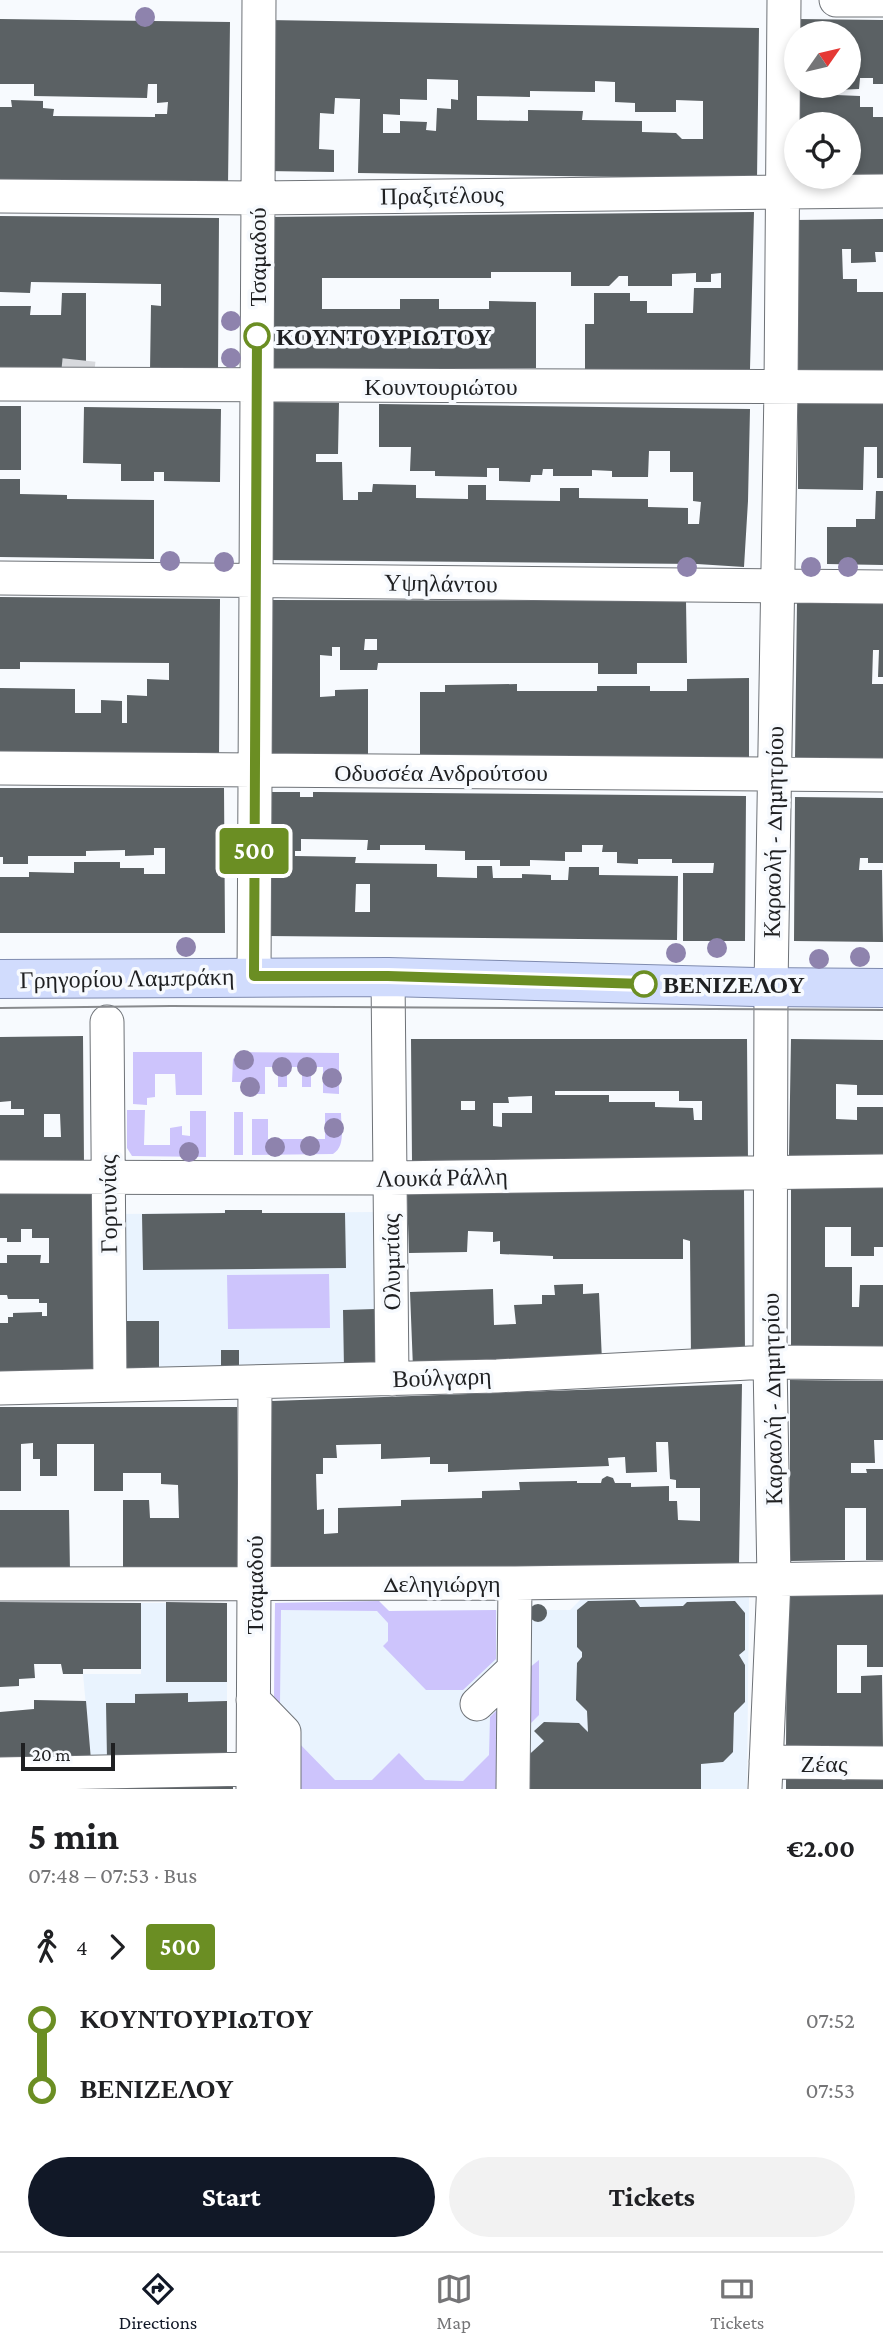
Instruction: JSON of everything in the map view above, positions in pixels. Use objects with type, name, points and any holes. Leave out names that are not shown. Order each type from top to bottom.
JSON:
[{"type":"main road","name":"Γρηγορίου Λαμπράκη","points":[[0,979],[388,976],[883,988]]},
{"type":"street","name":"Τσαμαδού","points":[[254,976],[259,0]]},
{"type":"street","name":"Καραολή - Δημητρίου","points":[[765,1776],[774,1580],[770,1362],[771,987],[784,0]]},
{"type":"street","points":[[836,0],[883,0]]},
{"type":"street","name":"Πραξιτέλους","points":[[0,196],[257,198],[781,190],[883,191]]},
{"type":"street","name":"Κουντουριώτου","points":[[0,384],[79,377],[257,386],[883,387]]},
{"type":"street","name":"Υψηλάντου","points":[[0,578],[883,587]]},
{"type":"street","name":"Οδυσσέα Ανδρούτσου","points":[[0,768],[883,775]]},
{"type":"street","name":"Ολυμπίας","points":[[388,976],[392,1379]]},
{"type":"street","name":"Γορτυνίας","points":[[107,1022],[110,1385]]},
{"type":"street","name":"Λουκά Ράλλη","points":[[0,1177],[390,1178],[883,1171]]},
{"type":"street","name":"Βούλγαρη","points":[[0,1388],[497,1376],[770,1362],[883,1363]]},
{"type":"street","name":"Τσαμαδού","points":[[253,1779],[255,1382]]},
{"type":"street","name":"Δεληγιώργη","points":[[0,1584],[515,1583],[883,1578]]},
{"type":"street","points":[[513,1789],[515,1583]]},
{"type":"street","points":[[477,1704],[514,1669]]},
{"type":"street","points":[[254,1700],[285,1732],[284,1789]]},
{"type":"street","name":"Ζέας","points":[[765,1776],[883,1763]]},
{"type":"street","points":[[0,1774],[253,1779]]},
{"type":"shaded area","points":[[133,1052],[202,1052],[202,1095],[176,1095],[175,1074],[155,1074],[155,1097],[147,1098],[147,1105],[133,1104]]},
{"type":"shaded area","points":[[240,1052],[339,1053],[339,1094],[323,1093],[323,1067],[311,1067],[311,1087],[302,1087],[302,1067],[287,1067],[287,1087],[278,1087],[278,1067],[265,1067],[265,1094],[247,1094],[248,1082],[232,1082],[233,1059]]},
{"type":"shaded area","points":[[127,1110],[145,1110],[144,1145],[170,1145],[170,1128],[182,1126],[182,1135],[190,1136],[190,1111],[206,1111],[206,1157],[132,1156],[127,1148]]},
{"type":"shaded area","points":[[234,1112],[243,1112],[243,1155],[234,1155]]},
{"type":"shaded area","points":[[325,1113],[341,1113],[341,1141],[333,1154],[252,1155],[252,1119],[268,1119],[268,1139],[325,1139]]},
{"type":"shaded area","points":[[225,1210],[262,1210],[262,1213],[373,1212],[375,1369],[122,1371],[120,1214],[224,1213]]},
{"type":"shaded area","points":[[329,1274],[330,1328],[228,1329],[227,1275]]},
{"type":"shaded area","points":[[749,1595],[747,1789],[273,1789],[275,1603],[379,1601],[389,1611],[530,1610],[534,1605],[541,1605],[547,1610],[570,1610],[583,1597]]},
{"type":"shaded area","points":[[379,1601],[389,1611],[496,1610],[496,1659],[463,1690],[426,1690],[383,1646],[388,1641],[388,1623],[377,1611],[281,1610],[280,1704],[274,1699],[275,1603]]},
{"type":"shaded area","points":[[141,1603],[227,1603],[227,1757],[91,1760],[83,1674],[141,1674]]},
{"type":"shaded area","points":[[539,1660],[539,1715],[529,1725],[529,1668]]},
{"type":"shaded area","points":[[497,1710],[497,1789],[294,1789],[294,1738],[335,1780],[372,1780],[399,1753],[425,1780],[463,1781],[489,1755],[490,1717]]},
{"type":"building","points":[[0,19],[230,22],[228,185],[0,182],[0,107],[12,107],[11,100],[43,101],[43,108],[54,109],[53,116],[155,117],[155,114],[167,114],[168,102],[157,103],[157,84],[148,84],[147,98],[34,96],[34,84],[0,84]]},
{"type":"building","points":[[268,20],[759,28],[757,179],[358,173],[360,99],[335,98],[334,114],[320,113],[319,149],[334,150],[334,172],[266,171]],"holes":[[[427,79],[458,80],[458,100],[451,99],[451,109],[437,108],[436,131],[426,130],[427,122],[400,121],[400,133],[383,133],[383,114],[400,115],[400,99],[427,100]],[[595,81],[615,82],[615,102],[635,103],[635,112],[676,112],[676,100],[703,101],[703,139],[682,139],[676,133],[642,132],[642,121],[582,120],[583,111],[528,110],[528,121],[477,120],[477,96],[530,97],[530,91],[595,92]]]},
{"type":"building","points":[[883,20],[883,84],[873,84],[873,78],[861,78],[861,21],[797,21]]},
{"type":"building","points":[[796,98],[860,98],[860,107],[873,107],[873,117],[883,117],[883,179],[861,179],[861,112],[796,112]]},
{"type":"building","points":[[754,212],[750,369],[585,369],[585,324],[594,324],[594,293],[630,293],[630,301],[647,301],[647,313],[693,313],[694,288],[721,288],[721,273],[711,274],[711,282],[696,282],[696,273],[672,274],[672,286],[628,286],[628,276],[619,276],[609,286],[571,286],[571,272],[491,272],[491,278],[322,278],[322,309],[400,309],[400,299],[439,299],[439,309],[489,309],[489,301],[536,302],[536,368],[270,368],[267,217]]},
{"type":"building","points":[[0,216],[219,218],[218,371],[150,371],[151,305],[161,306],[161,284],[31,282],[30,293],[0,292]]},
{"type":"building","points":[[883,219],[883,252],[875,252],[876,262],[851,263],[851,249],[842,249],[843,279],[857,279],[857,292],[883,292],[883,371],[794,370],[795,220]]},
{"type":"building","points":[[62,293],[86,293],[86,370],[0,369],[0,306],[31,306],[30,315],[61,315]]},
{"type":"building","points":[[268,402],[339,403],[338,454],[316,454],[316,462],[342,462],[343,500],[358,500],[358,492],[372,492],[373,484],[416,485],[416,498],[468,499],[468,485],[486,485],[486,500],[560,501],[560,488],[579,488],[579,498],[648,499],[648,507],[688,508],[688,524],[699,524],[701,502],[693,501],[693,472],[670,472],[670,451],[649,451],[648,477],[612,477],[612,471],[592,470],[592,476],[553,476],[553,469],[543,469],[542,475],[531,475],[530,482],[499,481],[499,468],[487,468],[487,477],[435,476],[435,471],[410,471],[411,447],[379,447],[379,404],[750,409],[744,567],[697,564],[266,560]]},
{"type":"building","points":[[798,402],[883,403],[883,478],[877,478],[877,447],[864,447],[863,490],[798,489]]},
{"type":"building","points":[[0,406],[21,406],[21,470],[0,470]]},
{"type":"building","points":[[84,407],[221,409],[220,482],[164,481],[164,472],[154,472],[154,481],[121,481],[121,464],[83,463]]},
{"type":"building","points":[[0,479],[20,479],[20,494],[67,495],[67,499],[154,500],[154,559],[0,557]]},
{"type":"building","points":[[876,491],[883,491],[883,565],[827,564],[827,527],[856,527],[856,519],[875,519]]},
{"type":"building","points":[[0,597],[220,599],[219,757],[0,755],[0,688],[75,689],[75,713],[101,713],[101,700],[122,701],[122,723],[127,723],[127,695],[147,696],[147,679],[169,680],[169,663],[20,662],[20,669],[0,669]]},
{"type":"building","points":[[268,600],[686,601],[687,663],[637,663],[637,674],[598,674],[598,663],[378,663],[377,670],[340,670],[340,647],[332,647],[332,656],[320,655],[320,697],[335,696],[335,690],[368,689],[368,758],[269,759]],"holes":[[[365,639],[377,639],[377,650],[364,650]]]},
{"type":"building","points":[[797,601],[883,602],[883,677],[878,677],[879,650],[873,650],[872,684],[883,684],[883,760],[795,758]]},
{"type":"building","points":[[749,678],[749,757],[420,758],[420,692],[445,692],[445,685],[517,684],[517,691],[597,691],[597,686],[650,686],[650,691],[687,691],[687,679]]},
{"type":"building","points":[[0,788],[224,788],[225,933],[0,933],[0,877],[29,877],[29,872],[74,873],[74,862],[120,862],[120,868],[144,868],[144,874],[165,874],[165,848],[154,848],[154,855],[125,856],[125,850],[86,851],[86,856],[28,856],[28,864],[3,864],[3,857],[0,857]]},
{"type":"building","points":[[269,792],[300,792],[300,797],[313,797],[313,792],[746,796],[745,941],[683,941],[683,873],[713,873],[714,863],[672,863],[672,859],[638,859],[638,864],[617,863],[617,852],[602,852],[603,845],[582,845],[582,852],[565,852],[565,861],[530,860],[530,866],[500,866],[500,860],[465,860],[465,851],[425,850],[425,845],[380,845],[380,850],[367,850],[368,840],[301,839],[301,851],[295,851],[295,856],[356,857],[355,863],[437,864],[437,877],[477,878],[477,866],[492,866],[493,878],[522,878],[522,874],[551,875],[551,880],[568,880],[569,867],[599,867],[599,875],[678,876],[677,940],[268,936]],"holes":[[[356,884],[370,884],[370,912],[355,912]]]},
{"type":"building","points":[[795,797],[883,798],[883,863],[868,863],[868,858],[860,858],[859,870],[882,870],[883,942],[794,941]]},
{"type":"building","points":[[83,1036],[84,1165],[0,1166],[0,1115],[24,1115],[24,1109],[11,1109],[11,1101],[0,1102],[0,1037]],"holes":[[[44,1114],[60,1114],[61,1137],[44,1137]]]},
{"type":"building","points":[[411,1039],[747,1039],[748,1162],[412,1162]],"holes":[[[555,1091],[679,1091],[679,1101],[702,1101],[702,1120],[694,1120],[693,1108],[655,1107],[655,1102],[609,1102],[609,1095],[555,1095]],[[532,1096],[532,1113],[502,1113],[502,1127],[493,1126],[493,1103],[509,1103],[508,1097]],[[461,1101],[475,1101],[475,1110],[461,1110]]]},
{"type":"building","points":[[791,1039],[883,1040],[883,1095],[857,1095],[857,1085],[836,1084],[836,1119],[857,1120],[857,1107],[883,1107],[883,1155],[789,1155]]},
{"type":"building","points":[[791,1185],[883,1185],[883,1247],[874,1247],[874,1256],[851,1256],[851,1227],[825,1227],[825,1267],[852,1267],[852,1307],[859,1307],[860,1285],[883,1285],[883,1350],[791,1349]]},
{"type":"building","points":[[98,1187],[101,1379],[0,1380],[0,1323],[8,1323],[8,1317],[13,1317],[13,1313],[42,1312],[42,1316],[47,1316],[47,1303],[39,1303],[39,1299],[8,1299],[7,1295],[0,1295],[0,1263],[7,1263],[7,1255],[41,1255],[40,1263],[49,1263],[49,1238],[32,1238],[32,1229],[21,1229],[21,1242],[7,1242],[7,1238],[0,1238],[0,1188]]},
{"type":"building","points":[[744,1188],[745,1355],[691,1358],[690,1241],[683,1239],[683,1259],[553,1259],[553,1256],[500,1254],[500,1241],[493,1242],[493,1232],[468,1231],[467,1252],[409,1253],[407,1194]]},
{"type":"building","points":[[225,1210],[345,1213],[346,1268],[143,1270],[142,1214],[225,1213]]},
{"type":"building","points":[[583,1284],[583,1294],[599,1293],[602,1361],[413,1368],[410,1292],[493,1289],[494,1325],[516,1324],[514,1305],[542,1304],[542,1295],[555,1295],[554,1285]]},
{"type":"building","points":[[375,1309],[375,1369],[344,1369],[343,1310]]},
{"type":"building","points":[[121,1321],[159,1321],[159,1371],[122,1371]]},
{"type":"building","points":[[221,1350],[239,1350],[239,1370],[221,1370]]},
{"type":"building","points":[[790,1380],[883,1381],[883,1440],[874,1440],[875,1463],[851,1463],[851,1473],[867,1473],[866,1469],[883,1469],[883,1560],[866,1560],[866,1508],[845,1508],[845,1560],[790,1561]]},
{"type":"building","points":[[742,1384],[739,1564],[271,1573],[272,1401]],"holes":[[[656,1442],[668,1442],[670,1479],[676,1480],[676,1488],[700,1488],[700,1521],[678,1520],[677,1501],[669,1501],[669,1486],[631,1487],[631,1483],[615,1483],[613,1478],[607,1476],[601,1483],[519,1482],[520,1490],[482,1491],[482,1498],[401,1500],[401,1506],[338,1508],[338,1533],[324,1534],[324,1509],[317,1510],[316,1474],[323,1474],[323,1458],[337,1458],[336,1445],[381,1444],[381,1459],[430,1457],[430,1464],[448,1464],[448,1472],[609,1466],[608,1458],[625,1457],[626,1473],[657,1472]]]},
{"type":"building","points":[[0,1407],[237,1407],[237,1572],[123,1573],[123,1500],[149,1500],[150,1518],[179,1518],[178,1485],[161,1484],[161,1473],[123,1473],[123,1491],[94,1491],[94,1444],[57,1444],[57,1476],[40,1476],[40,1459],[33,1459],[33,1443],[21,1444],[21,1491],[0,1491]]},
{"type":"building","points":[[0,1510],[69,1510],[70,1573],[0,1573]]},
{"type":"building","points":[[883,1594],[883,1667],[867,1667],[867,1645],[837,1645],[837,1693],[861,1693],[861,1676],[882,1675],[883,1748],[786,1748],[787,1595]]},
{"type":"building","points":[[635,1600],[640,1607],[735,1601],[745,1613],[745,1650],[739,1655],[745,1665],[745,1702],[734,1713],[733,1752],[723,1762],[701,1764],[701,1789],[521,1789],[521,1762],[544,1741],[534,1731],[544,1722],[579,1723],[588,1732],[587,1711],[576,1700],[577,1663],[582,1657],[582,1652],[577,1647],[577,1610],[588,1601]]},
{"type":"building","points":[[0,1602],[141,1603],[141,1669],[83,1669],[83,1674],[63,1674],[61,1664],[34,1664],[35,1678],[19,1679],[19,1686],[0,1687]]},
{"type":"building","points":[[166,1602],[227,1603],[227,1682],[166,1682]]},
{"type":"building","points":[[538,1604],[544,1607],[547,1613],[544,1619],[538,1622],[532,1619],[529,1613],[532,1607]]},
{"type":"building","points":[[188,1693],[188,1702],[227,1701],[227,1757],[107,1759],[106,1703],[135,1703],[135,1694]]},
{"type":"building","points":[[34,1700],[86,1701],[91,1760],[0,1761],[0,1712],[34,1709]]},
{"type":"building","points":[[883,1772],[883,1789],[786,1789],[786,1776]]},
{"type":"building","points":[[233,1784],[233,1789],[0,1789]]},
{"type":"tunnel","points":[[78,370],[79,360]]},
{"type":"tram line","points":[[0,1008],[171,1006],[883,1010]]},
{"type":"bus line","name":"500","points":[[257,336],[254,976],[388,976],[644,984]]},
{"type":"place","name":"ΚΟΥΝΤΟΥΡΙΩΤΟΥ","points":[[257,336]]},
{"type":"place","name":"ΒΕΝΙΖΕΛΟΥ","points":[[644,984]]}]
